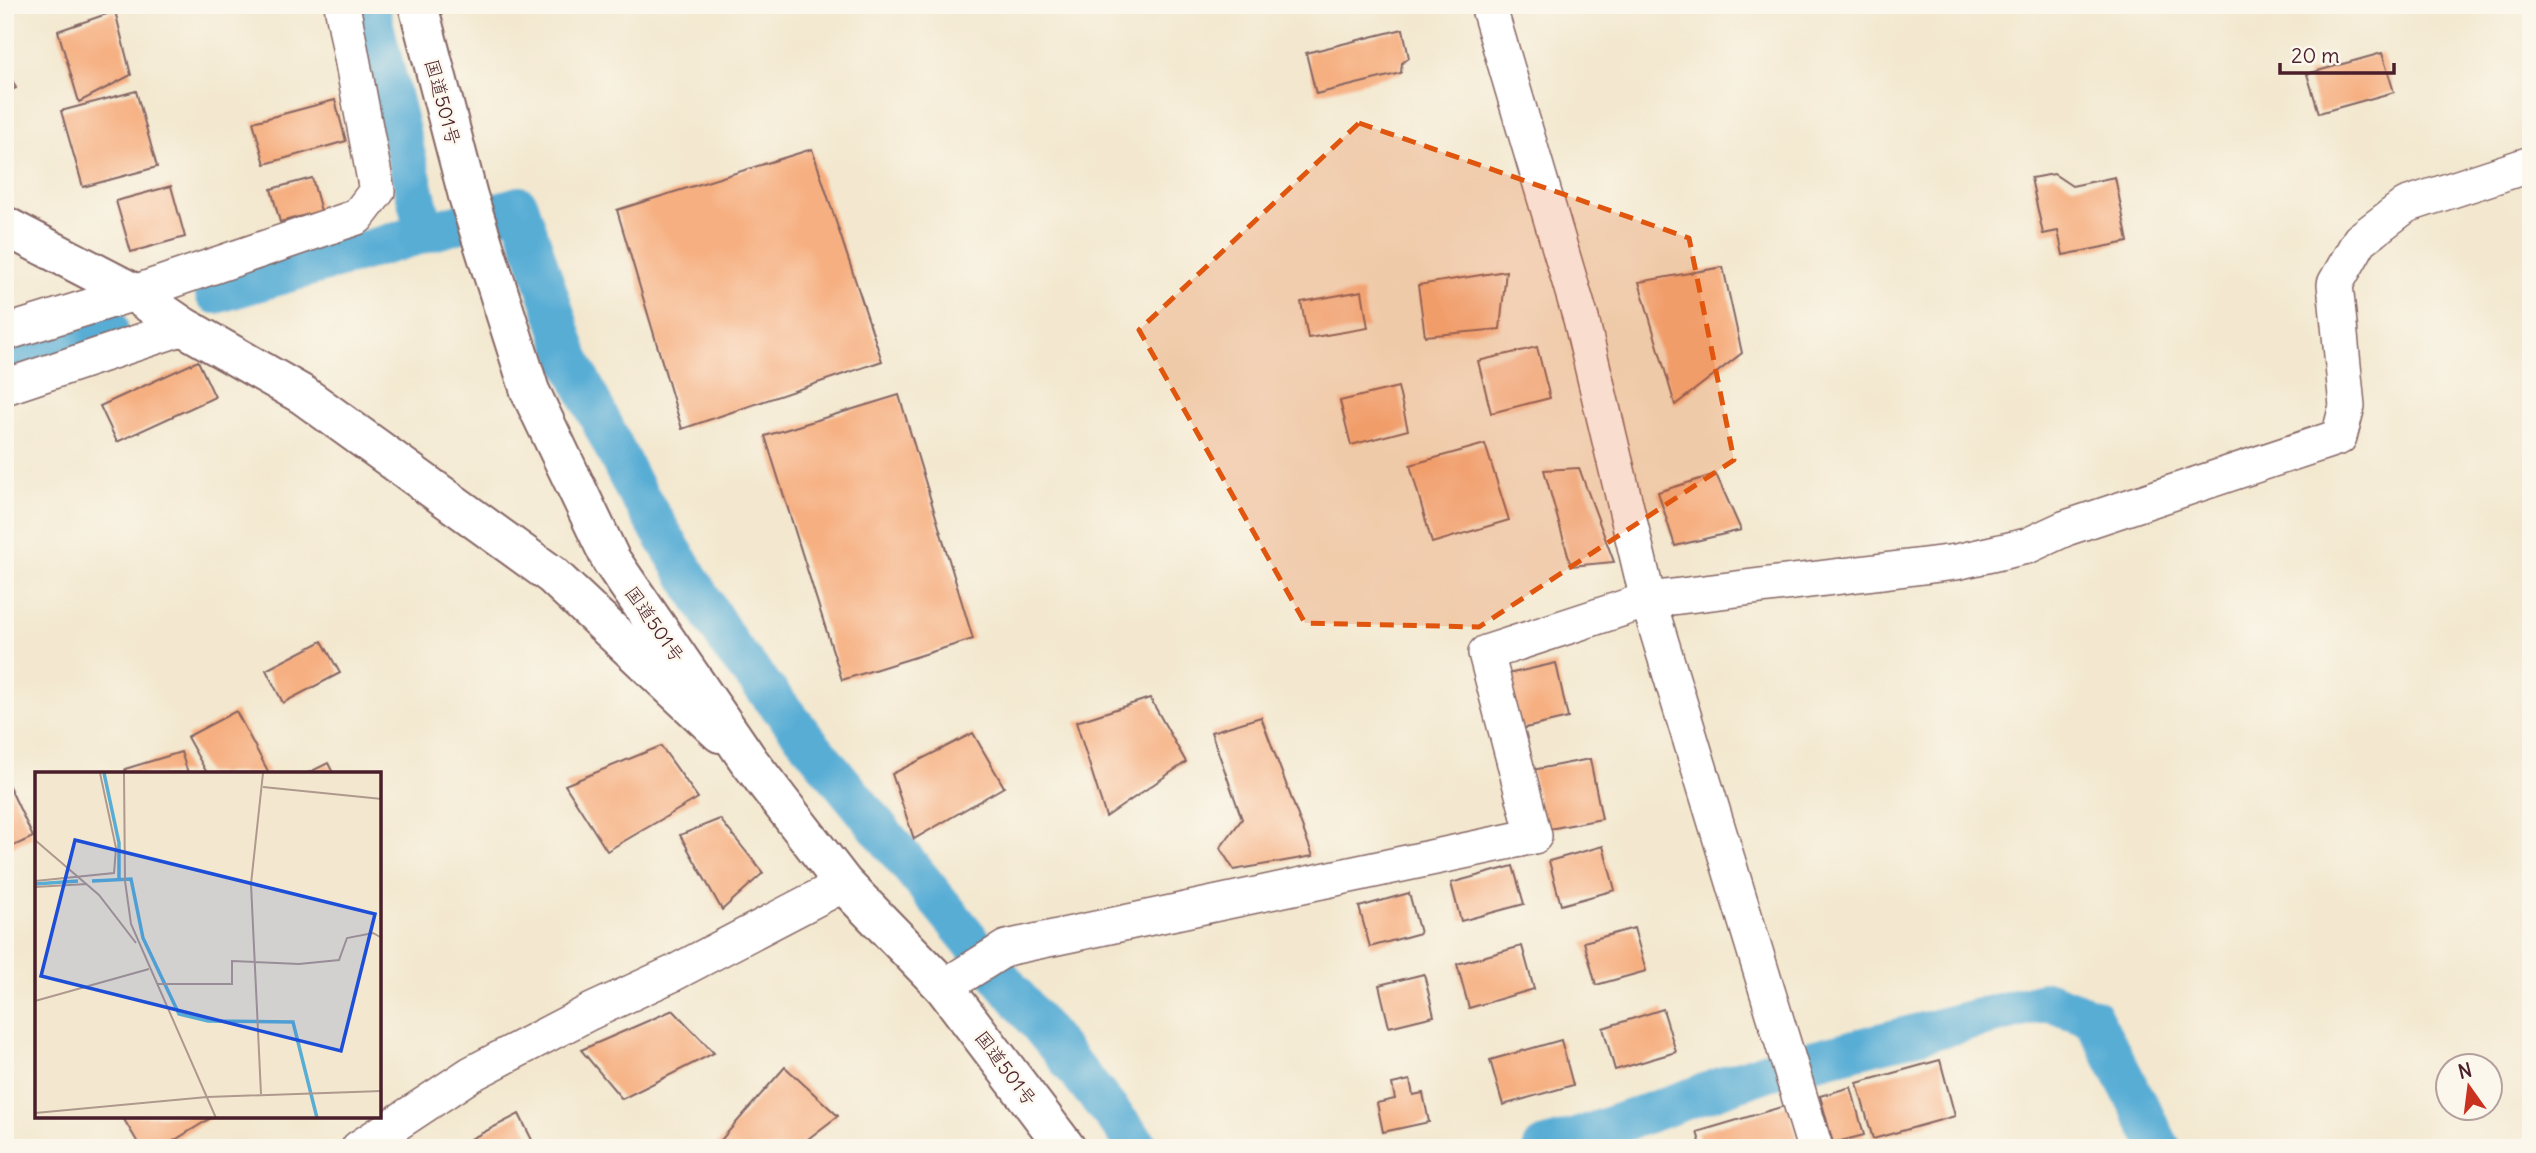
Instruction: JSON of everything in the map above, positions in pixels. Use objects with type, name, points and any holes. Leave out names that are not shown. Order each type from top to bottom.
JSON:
[{"type":"main road","name":"国道501号","points":[[418,5],[468,195],[530,391],[611,559],[749,761],[844,884],[956,979],[1066,1148]]},
{"type":"main road","points":[[5,226],[134,293],[184,327],[303,394],[552,575],[749,761]]},
{"type":"street","points":[[5,333],[134,293],[357,217],[377,191],[342,5]]},
{"type":"street","points":[[1488,5],[1581,319],[1648,600],[1815,1148]]},
{"type":"street","points":[[956,979],[1006,948],[1534,836],[1486,653],[1648,600],[1956,562],[2027,545],[2066,528],[2339,437],[2347,406],[2334,284],[2360,240],[2406,205],[2531,164]]},
{"type":"street","points":[[5,387],[184,327]]},
{"type":"street","points":[[359,1148],[471,1074],[590,1012],[672,974],[844,884]]},
{"type":"highlighted area","points":[[1359,123],[1689,238],[1734,460],[1479,627],[1305,623],[1139,330]]},
{"type":"building","points":[[115,11],[131,75],[79,102],[58,31]]},
{"type":"building","points":[[1403,29],[1409,58],[1402,63],[1401,73],[1316,94],[1306,53]]},
{"type":"building","points":[[2382,53],[2394,92],[2319,113],[2307,74]]},
{"type":"building","points":[[5,65],[16,88],[5,93]]},
{"type":"building","points":[[136,91],[157,167],[83,187],[61,111]]},
{"type":"building","points":[[335,100],[346,141],[265,164],[253,122]]},
{"type":"building","points":[[812,149],[882,361],[682,429],[617,210]]},
{"type":"building","points":[[2054,174],[2072,186],[2115,177],[2128,242],[2063,255],[2058,231],[2043,234],[2031,178]]},
{"type":"building","points":[[312,178],[321,211],[280,222],[271,189]]},
{"type":"building","points":[[171,186],[185,237],[131,252],[116,201]]},
{"type":"building","points":[[1723,267],[1742,353],[1675,405],[1639,282]]},
{"type":"building","points":[[1506,271],[1500,329],[1425,336],[1418,285]]},
{"type":"building","points":[[1362,291],[1368,328],[1308,338],[1301,302]]},
{"type":"building","points":[[1537,347],[1550,398],[1491,413],[1478,361]]},
{"type":"building","points":[[198,361],[215,397],[117,442],[100,406]]},
{"type":"building","points":[[1398,387],[1408,430],[1351,445],[1340,401]]},
{"type":"building","points":[[899,395],[973,639],[842,680],[765,436]]},
{"type":"building","points":[[1485,444],[1509,520],[1432,543],[1410,465]]},
{"type":"building","points":[[1579,468],[1614,562],[1571,566],[1544,470]]},
{"type":"building","points":[[1716,474],[1741,530],[1675,546],[1658,492]]},
{"type":"building","points":[[322,641],[340,673],[283,703],[266,670]]},
{"type":"building","points":[[1556,663],[1568,718],[1521,729],[1508,674]]},
{"type":"building","points":[[1150,698],[1186,762],[1106,817],[1076,722]]},
{"type":"building","points":[[236,711],[268,772],[206,772],[187,737]]},
{"type":"building","points":[[1261,717],[1313,856],[1234,870],[1220,848],[1242,819],[1211,732]]},
{"type":"building","points":[[973,733],[1004,787],[914,839],[892,774]]},
{"type":"building","points":[[661,746],[698,798],[607,851],[565,785]]},
{"type":"building","points":[[181,752],[188,772],[126,772],[125,769]]},
{"type":"building","points":[[1590,759],[1602,819],[1544,830],[1532,770]]},
{"type":"building","points":[[328,763],[332,772],[310,772]]},
{"type":"building","points":[[8,784],[33,837],[5,850],[5,785]]},
{"type":"building","points":[[720,819],[763,873],[722,910],[680,835]]},
{"type":"building","points":[[1603,846],[1615,890],[1561,905],[1549,861]]},
{"type":"building","points":[[1513,866],[1524,904],[1461,921],[1451,883]]},
{"type":"building","points":[[1409,893],[1420,933],[1370,947],[1359,907]]},
{"type":"building","points":[[1634,928],[1646,971],[1596,985],[1584,942]]},
{"type":"building","points":[[1522,946],[1534,989],[1469,1008],[1457,964]]},
{"type":"building","points":[[1424,974],[1434,1016],[1389,1027],[1379,985]]},
{"type":"building","points":[[1663,1009],[1676,1052],[1615,1070],[1603,1028]]},
{"type":"building","points":[[673,1010],[714,1053],[622,1099],[581,1050]]},
{"type":"building","points":[[1561,1040],[1573,1085],[1503,1105],[1490,1060]]},
{"type":"building","points":[[1940,1060],[1955,1116],[1873,1139],[1857,1083]]},
{"type":"building","points":[[785,1067],[838,1116],[796,1148],[714,1148]]},
{"type":"building","points":[[1410,1080],[1413,1095],[1423,1093],[1429,1122],[1383,1132],[1377,1103],[1395,1099],[1392,1084]]},
{"type":"building","points":[[1851,1087],[1864,1135],[1833,1143],[1820,1096]]},
{"type":"building","points":[[1788,1105],[1800,1148],[1702,1148],[1697,1132]]},
{"type":"building","points":[[519,1114],[536,1148],[461,1148],[459,1145]]},
{"type":"building","points":[[123,1118],[211,1118],[167,1145],[168,1148],[141,1148]]},
{"type":"waterway","points":[[369,5],[425,233]]},
{"type":"waterway","points":[[215,294],[519,206],[570,359],[633,486],[731,647],[1140,1148]]},
{"type":"waterway","points":[[5,359],[108,326]]},
{"type":"waterway","points":[[1543,1148],[1768,1071],[2048,1001],[2093,1018],[2161,1148]]}]
